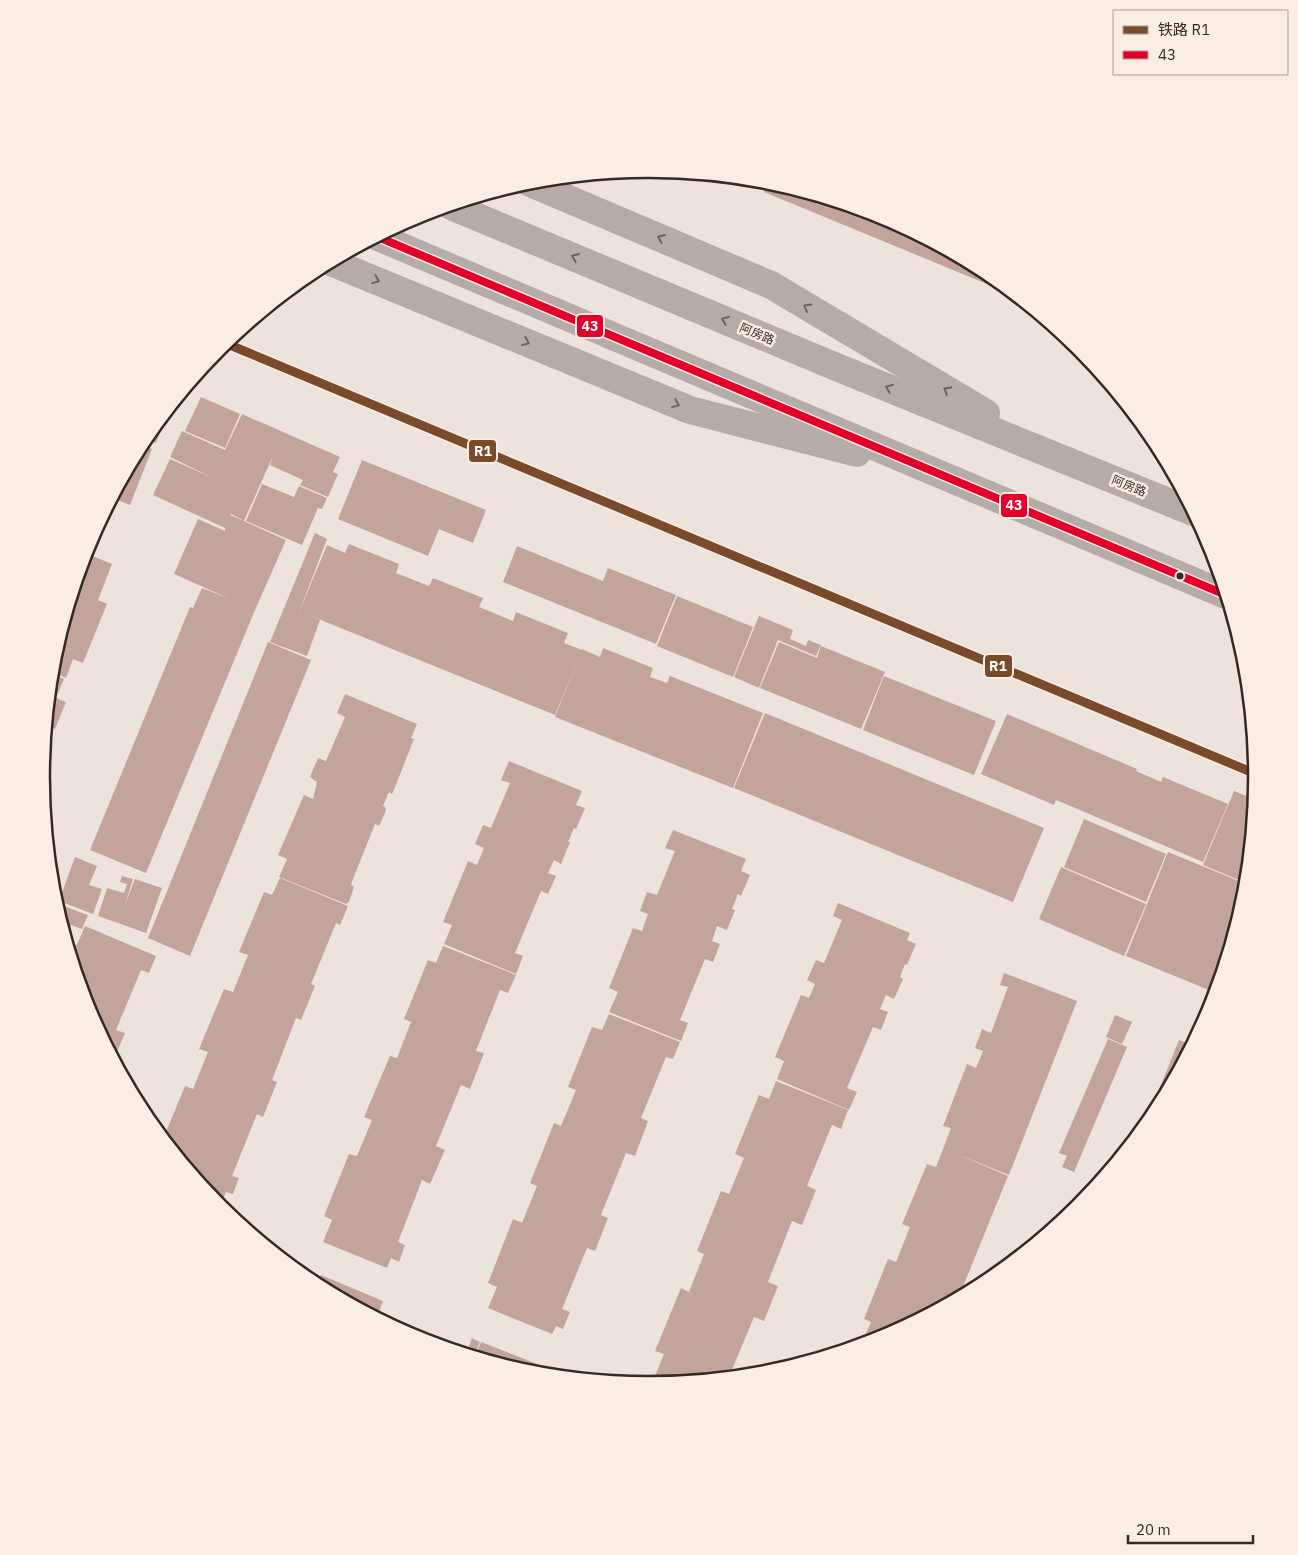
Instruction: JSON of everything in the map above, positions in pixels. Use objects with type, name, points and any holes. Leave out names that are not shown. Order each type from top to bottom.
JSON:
[{"type":"main road","name":"阿房路","points":[[543,188],[771,285],[1064,460]]},
{"type":"main road","name":"阿房路","points":[[459,209],[834,366],[1184,508]]},
{"type":"main road","points":[[386,239],[1218,592]]},
{"type":"main road","points":[[339,265],[690,410],[947,476]]},
{"type":"building","points":[[766,190],[804,199],[842,210],[878,224],[914,240],[949,259],[992,286],[764,192]]},
{"type":"building","points":[[201,397],[240,414],[225,448],[185,431]]},
{"type":"building","points":[[242,414],[340,457],[333,472],[338,474],[328,497],[300,485],[303,480],[270,465],[273,456],[244,521],[230,515],[286,540],[146,873],[90,850],[190,607],[193,608],[202,588],[230,599],[174,574],[198,519],[225,531],[225,528],[153,495],[170,459],[213,478],[170,457],[182,431],[225,450]]},
{"type":"building","points":[[160,432],[156,443],[153,442]]},
{"type":"building","points":[[149,448],[152,449],[130,505],[119,500]]},
{"type":"building","points":[[362,460],[486,510],[473,543],[439,529],[428,556],[338,519]]},
{"type":"building","points":[[262,484],[294,497],[299,486],[327,498],[322,509],[318,508],[302,545],[246,521]]},
{"type":"building","points":[[315,533],[327,539],[298,615],[327,545],[345,553],[349,544],[399,564],[396,573],[429,586],[433,578],[483,598],[479,607],[513,621],[516,612],[568,633],[564,643],[582,650],[555,715],[306,614],[320,620],[307,656],[270,642]]},
{"type":"building","points":[[517,546],[603,581],[608,568],[676,595],[656,644],[503,582]]},
{"type":"building","points":[[93,556],[112,564],[98,600],[107,604],[83,663],[73,659],[66,678],[59,675],[70,622]]},
{"type":"building","points":[[677,596],[753,627],[733,677],[657,646]]},
{"type":"building","points":[[759,616],[793,630],[790,639],[806,646],[808,640],[821,645],[816,656],[778,640],[759,688],[734,677]]},
{"type":"building","points":[[268,642],[311,660],[190,956],[148,938]]},
{"type":"building","points":[[779,642],[817,658],[821,646],[885,672],[861,729],[760,688]]},
{"type":"building","points":[[603,648],[653,668],[650,677],[667,683],[670,676],[763,713],[733,788],[555,717],[582,649],[600,657]]},
{"type":"building","points":[[884,676],[996,721],[974,775],[863,730]]},
{"type":"building","points":[[59,677],[64,679],[56,698],[66,702],[55,729],[52,728],[55,699]]},
{"type":"building","points":[[345,694],[417,724],[411,738],[414,739],[397,782],[392,794],[389,792],[383,806],[386,808],[385,813],[379,826],[375,824],[351,884],[354,887],[349,902],[346,904],[279,877],[287,859],[278,855],[304,795],[313,799],[317,782],[310,777],[318,758],[326,761],[345,717],[337,713]]},
{"type":"building","points":[[765,713],[1044,828],[1013,902],[734,788]]},
{"type":"building","points":[[1007,714],[1137,769],[1136,771],[1161,782],[1163,777],[1228,804],[1203,862],[1056,800],[1054,805],[981,774]]},
{"type":"building","points":[[509,761],[582,791],[576,805],[585,808],[568,842],[570,842],[561,864],[554,860],[548,873],[556,876],[548,894],[541,891],[515,953],[523,956],[516,974],[444,944],[452,925],[443,922],[468,861],[477,865],[484,848],[475,844],[483,825],[491,828],[510,783],[501,780]]},
{"type":"building","points":[[1234,791],[1248,797],[1243,856],[1239,880],[1203,865]]},
{"type":"building","points":[[1084,819],[1166,854],[1146,902],[1064,867]]},
{"type":"building","points":[[673,830],[746,859],[741,871],[750,875],[741,896],[738,894],[732,909],[735,910],[727,930],[717,926],[712,941],[720,944],[713,962],[705,959],[680,1020],[688,1023],[681,1041],[609,1012],[618,992],[609,988],[633,928],[642,931],[648,914],[640,911],[647,892],[657,895],[675,851],[665,848]]},
{"type":"building","points":[[1168,852],[1238,881],[1228,933],[1208,990],[1126,956]]},
{"type":"building","points":[[75,857],[97,866],[89,885],[102,889],[93,914],[64,903],[62,893]]},
{"type":"building","points":[[1061,867],[1146,904],[1124,956],[1039,919]]},
{"type":"building","points":[[122,876],[133,879],[125,905],[135,879],[162,888],[146,933],[98,916],[107,888],[124,893],[127,884],[120,882]]},
{"type":"building","points":[[280,878],[348,906],[340,925],[336,923],[311,984],[315,986],[301,1020],[296,1018],[272,1080],[277,1082],[263,1117],[257,1114],[232,1176],[239,1178],[233,1194],[226,1192],[223,1199],[166,1131],[185,1086],[193,1089],[208,1052],[199,1049],[224,989],[233,992],[248,955],[239,952],[264,892],[272,895]]},
{"type":"building","points":[[838,903],[910,933],[907,940],[916,944],[907,965],[905,964],[900,977],[903,979],[894,999],[886,995],[880,1009],[888,1012],[881,1030],[873,1027],[847,1088],[857,1092],[849,1110],[777,1079],[784,1061],[775,1057],[801,995],[809,998],[815,984],[807,980],[816,960],[824,963],[842,920],[833,916]]},
{"type":"building","points":[[65,906],[88,915],[82,929],[71,925],[69,929]]},
{"type":"building","points":[[85,926],[156,956],[149,973],[141,970],[116,1030],[125,1033],[117,1052],[96,1007],[82,970],[73,944],[77,945]]},
{"type":"building","points":[[443,946],[516,975],[508,993],[500,990],[476,1051],[484,1053],[470,1089],[461,1085],[436,1146],[445,1150],[430,1184],[422,1180],[398,1242],[405,1245],[399,1262],[391,1258],[387,1268],[323,1242],[332,1220],[324,1216],[349,1154],[357,1156],[372,1120],[364,1117],[390,1056],[397,1058],[411,1022],[404,1019],[428,960],[436,963]]},
{"type":"building","points":[[1004,973],[1077,1001],[1009,1175],[957,1154],[1008,1176],[963,1287],[914,1315],[865,1336],[871,1322],[864,1319],[888,1259],[896,1262],[910,1227],[902,1224],[927,1164],[936,1167],[951,1128],[943,1126],[967,1064],[976,1068],[983,1051],[975,1048],[982,1029],[991,1033],[1008,987],[1000,985]]},
{"type":"building","points":[[609,1014],[680,1042],[673,1059],[666,1057],[641,1118],[648,1121],[635,1156],[626,1153],[601,1215],[608,1218],[595,1251],[587,1248],[562,1309],[570,1312],[563,1329],[556,1326],[552,1334],[488,1308],[497,1287],[488,1283],[513,1219],[522,1223],[537,1186],[530,1183],[554,1123],[561,1126],[576,1090],[568,1087],[592,1027],[602,1030]]},
{"type":"building","points":[[1115,1015],[1132,1022],[1122,1044],[1106,1037]]},
{"type":"building","points":[[1108,1039],[1127,1047],[1074,1172],[1062,1167],[1067,1156],[1059,1153]]},
{"type":"building","points":[[1179,1040],[1186,1043],[1168,1077],[1157,1094]]},
{"type":"building","points":[[776,1081],[848,1110],[841,1129],[832,1125],[807,1186],[816,1190],[802,1225],[792,1221],[768,1282],[778,1286],[764,1321],[754,1317],[732,1370],[688,1375],[655,1376],[664,1354],[655,1351],[681,1288],[689,1292],[704,1254],[697,1251],[721,1191],[729,1194],[744,1158],[735,1154],[759,1095],[769,1099]]},
{"type":"building","points":[[321,1275],[383,1301],[379,1312],[349,1296],[319,1278]]},
{"type":"building","points":[[472,1338],[480,1342],[476,1351],[468,1348]]},
{"type":"building","points":[[481,1342],[545,1367],[532,1365],[477,1351]]},
{"type":"rail line","name":"R1","points":[[233,346],[1248,771]]},
{"type":"transit line","name":"43","points":[[385,240],[1218,592]]}]
